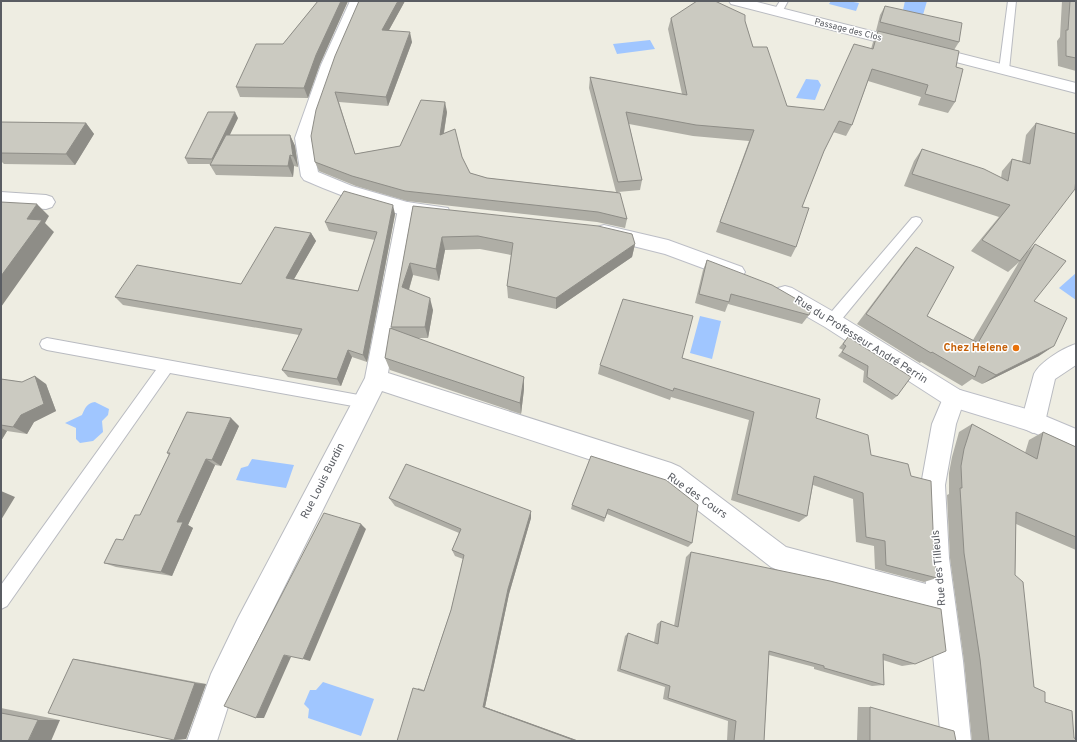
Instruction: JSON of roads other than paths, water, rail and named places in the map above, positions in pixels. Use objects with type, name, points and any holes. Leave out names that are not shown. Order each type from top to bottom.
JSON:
[{"type":"street","points":[[357,1],[329,65],[303,138],[310,176],[346,190],[407,209],[460,215]]},
{"type":"street","name":"Passage des Clos","points":[[736,1],[781,6],[1004,70],[1076,88]]},
{"type":"street","points":[[1,199],[46,202]]},
{"type":"street","name":"Rue Louis Burdin","points":[[202,741],[221,684],[376,379],[407,209]]},
{"type":"street","name":"Rue du Professeur André Perrin","points":[[590,229],[668,247],[760,282],[832,321],[954,398],[1033,422],[1076,440]]},
{"type":"street","points":[[1033,422],[1045,374],[1076,352]]},
{"type":"street","name":"Rue des Cours","points":[[376,379],[671,475],[780,558],[941,601]]},
{"type":"street","name":"Rue des Tilleuls","points":[[954,398],[944,424],[933,486],[936,558],[956,741]]},
{"type":"lane","points":[[1004,70],[1012,1]]},
{"type":"lane","points":[[832,321],[916,221]]},
{"type":"lane","points":[[46,344],[364,402]]},
{"type":"lane","points":[[1,600],[167,366]]},
{"type":"water","points":[[831,1],[848,1],[859,3],[856,11],[829,4]]},
{"type":"water","points":[[905,1],[927,1],[923,15],[903,10]]},
{"type":"water","points":[[650,40],[655,49],[617,54],[613,44]]},
{"type":"water","points":[[806,79],[818,80],[821,85],[815,100],[796,98]]},
{"type":"water","points":[[1076,273],[1076,300],[1059,288]]},
{"type":"water","points":[[700,316],[721,321],[712,359],[690,353]]},
{"type":"water","points":[[95,402],[109,409],[108,415],[102,421],[103,432],[93,441],[80,443],[76,439],[76,428],[65,423],[82,415],[88,405]]},
{"type":"water","points":[[252,459],[294,465],[286,488],[236,480],[241,468],[248,466]]},
{"type":"water","points":[[323,682],[374,699],[361,736],[308,718],[309,709],[304,704],[310,690],[316,690]]},
{"type":"place","name":"Chez Helene","points":[[1016,348]]}]
